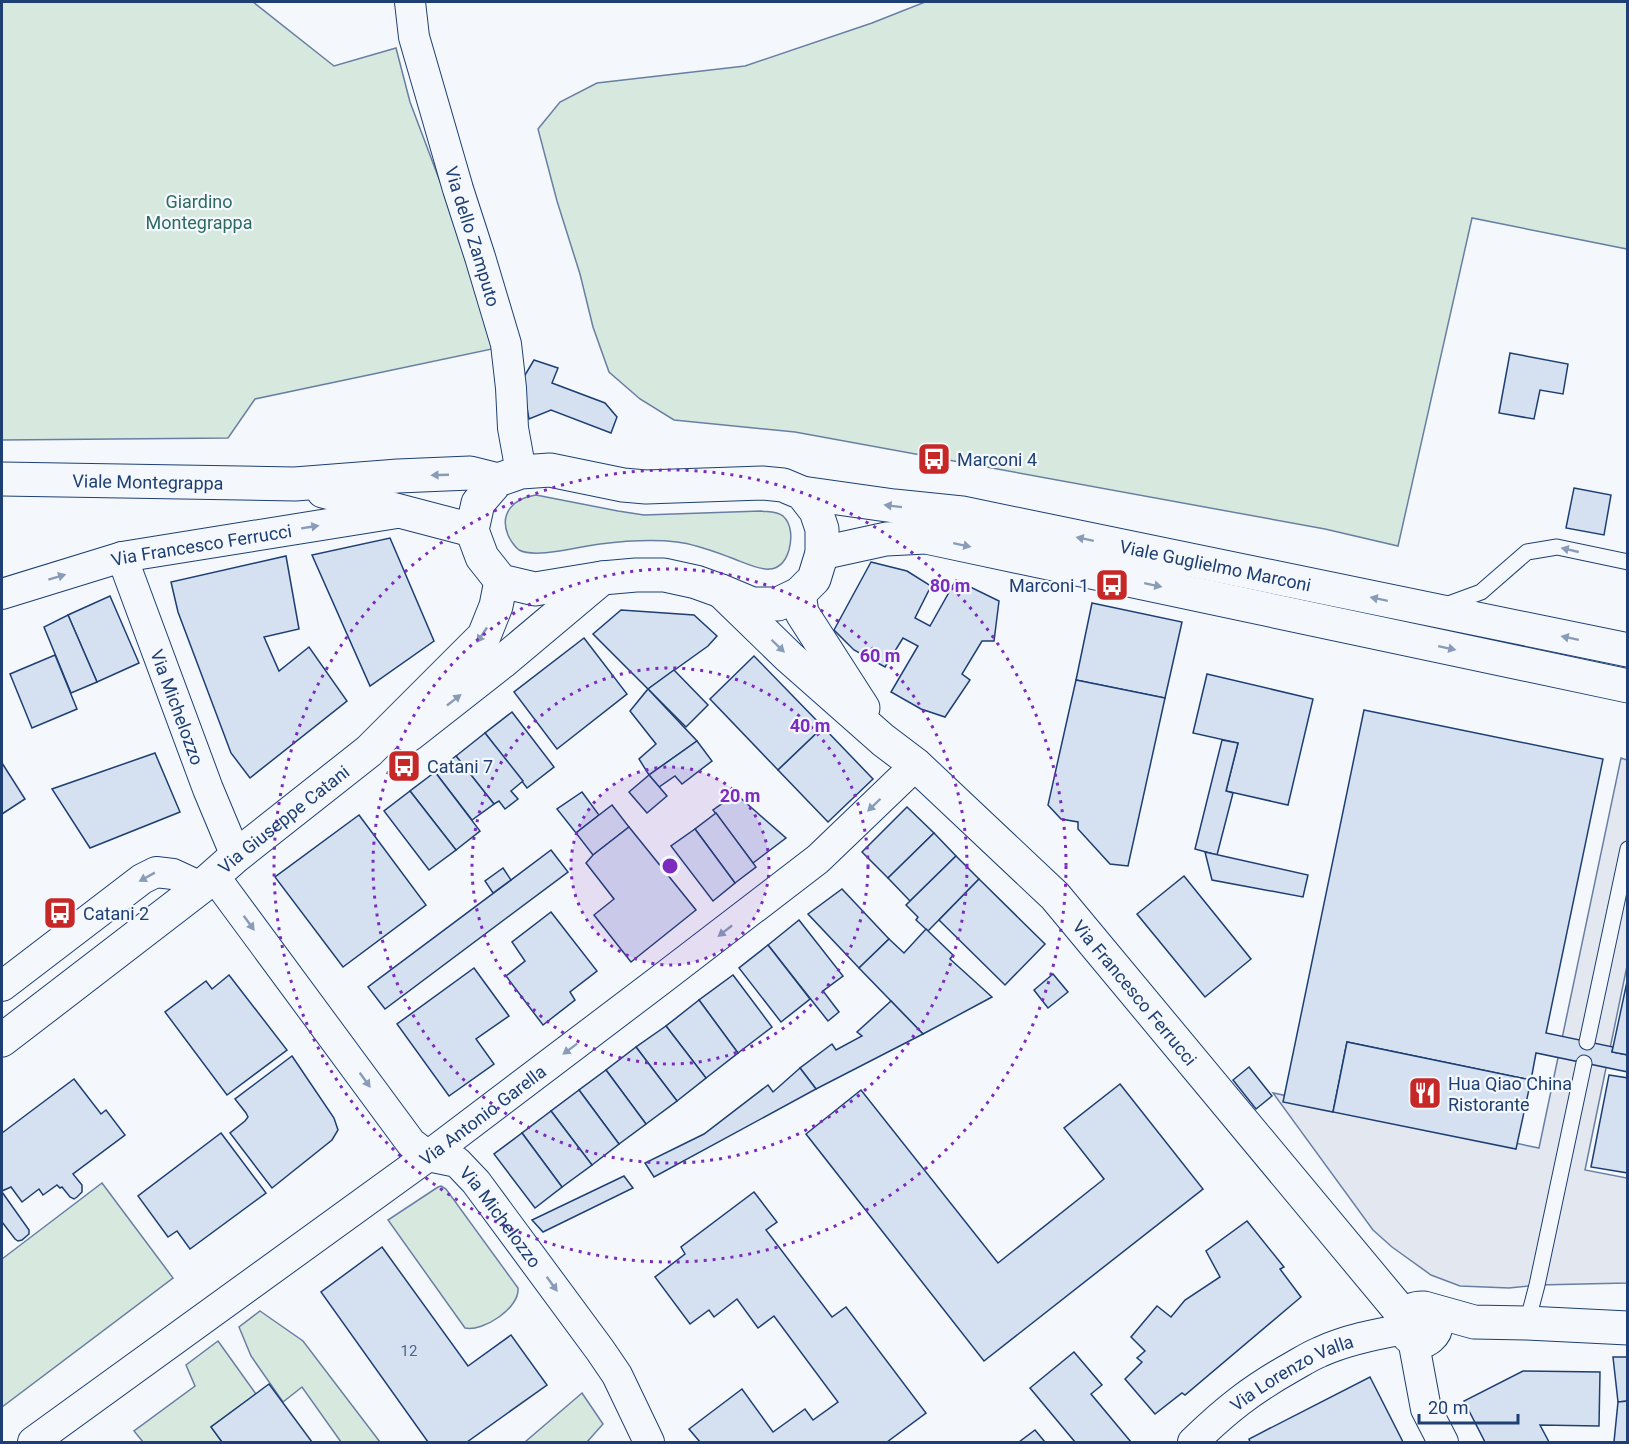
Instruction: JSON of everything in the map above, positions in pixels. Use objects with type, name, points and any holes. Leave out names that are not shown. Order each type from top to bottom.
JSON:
[{"type":"main road","points":[[295,484],[398,476],[470,474],[509,476],[550,470],[646,487],[762,483],[783,485],[802,494],[816,511],[822,529],[822,553],[814,579],[799,594],[777,604],[752,604],[696,582],[664,575],[602,578],[535,589],[501,581],[482,557],[472,530],[478,503],[509,476]]},
{"type":"main road","name":"Viale Montegrappa","points":[[2,479],[295,484]]},
{"type":"main road","points":[[295,484],[472,530]]},
{"type":"main road","name":"Viale Guglielmo Marconi","points":[[802,494],[962,513],[1628,650]]},
{"type":"main road","name":"Viale Guglielmo Marconi","points":[[822,553],[886,539],[926,537],[1628,686]]},
{"type":"main road","points":[[369,751],[412,734],[602,578]]},
{"type":"main road","points":[[369,751],[484,636],[496,606],[501,581]]},
{"type":"main road","name":"Via Francesco Ferrucci","points":[[721,591],[789,657],[883,740],[916,765],[1055,896],[1362,1266],[1417,1324]]},
{"type":"main road","points":[[799,594],[802,613],[883,740]]},
{"type":"main road","name":"Via Giuseppe Catani","points":[[2,1040],[217,873],[369,751]]},
{"type":"main road","points":[[1417,1324],[1527,1323],[1628,1328]]},
{"type":"street","name":"Via dello Zamputo","points":[[410,2],[414,37],[506,344],[513,428],[509,476]]},
{"type":"street","name":"Via Francesco Ferrucci","points":[[2,594],[122,557],[403,512]]},
{"type":"street","name":"Via Michelozzo","points":[[122,557],[208,789],[217,873],[411,1143],[428,1156],[457,1162],[477,1182],[617,1375],[649,1443]]},
{"type":"street","name":"Via Antonio Garella","points":[[33,1443],[428,1156],[818,859],[916,765]]},
{"type":"street","points":[[2,986],[142,879],[156,872],[217,873]]},
{"type":"street","points":[[1417,1324],[1426,1409],[1443,1443]]},
{"type":"street","name":"Via Lorenzo Valla","points":[[1193,1443],[1218,1418],[1262,1384],[1320,1352],[1417,1324]]},
{"type":"lane","points":[[1431,610],[1481,592],[1527,552],[1557,546],[1628,562]]},
{"type":"lane","points":[[1587,1042],[1628,849]]},
{"type":"lane","points":[[1527,1323],[1584,1063]]},
{"type":"green space","name":"Giardino Montegrappa","points":[[2,2],[253,2],[334,66],[396,48],[410,102],[470,261],[492,349],[255,399],[228,438],[2,440]]},
{"type":"green space","points":[[925,2],[1627,2],[1627,249],[1472,218],[1398,546],[1325,529],[795,432],[674,420],[640,399],[609,372],[593,327],[538,129],[560,102],[597,83],[745,66],[872,23]]},
{"type":"green space","points":[[536,495],[644,515],[775,512],[781,514],[788,523],[790,546],[784,560],[772,569],[755,567],[697,546],[667,541],[619,542],[547,553],[527,552],[519,550],[511,541],[505,520],[507,513],[515,503]]},
{"type":"green space","points":[[102,1183],[173,1278],[2,1407],[2,1259]]},
{"type":"green space","points":[[441,1186],[446,1189],[518,1288],[517,1296],[507,1310],[481,1326],[465,1328],[388,1220]]},
{"type":"green space","points":[[260,1311],[303,1341],[380,1442],[341,1442],[302,1387],[283,1402],[251,1356],[239,1327]]},
{"type":"green space","points":[[218,1341],[256,1394],[211,1427],[222,1442],[143,1442],[134,1431],[195,1386],[186,1365]]},
{"type":"green space","points":[[582,1393],[603,1424],[587,1442],[525,1442]]},
{"type":"shaded area","points":[[1621,758],[1627,760],[1627,966],[1585,1170],[1627,1178],[1627,1283],[1537,1285],[1509,1288],[1460,1286],[1431,1275],[1373,1230],[1273,1093],[1539,1148]]},
{"type":"building","points":[[1510,353],[1568,364],[1563,394],[1540,390],[1534,419],[1499,413]]},
{"type":"building","points":[[534,360],[558,368],[552,383],[605,403],[617,417],[611,433],[551,410],[529,419],[522,380]]},
{"type":"building","points":[[1574,488],[1611,495],[1604,535],[1566,528]]},
{"type":"building","points":[[390,538],[434,641],[370,686],[312,555]]},
{"type":"building","points":[[286,556],[299,629],[264,637],[279,671],[309,647],[347,701],[250,778],[231,753],[178,612],[171,582]]},
{"type":"building","points":[[871,562],[907,571],[931,586],[915,618],[930,626],[956,580],[999,601],[994,641],[982,641],[962,674],[970,680],[945,717],[921,709],[891,692],[918,646],[903,638],[885,667],[854,650],[834,630]]},
{"type":"building","points":[[110,596],[139,663],[97,682],[68,615]]},
{"type":"building","points":[[1092,603],[1182,622],[1165,698],[1076,680]]},
{"type":"building","points":[[621,610],[694,615],[717,636],[708,646],[648,689],[593,634]]},
{"type":"building","points":[[68,615],[97,682],[71,693],[44,627]]},
{"type":"building","points":[[584,638],[627,694],[557,749],[514,692]]},
{"type":"building","points":[[55,655],[77,709],[32,728],[10,674]]},
{"type":"building","points":[[754,656],[823,727],[778,770],[710,699]]},
{"type":"building","points":[[674,670],[708,705],[686,727],[648,689]]},
{"type":"building","points":[[1207,674],[1313,699],[1288,805],[1226,791],[1238,743],[1193,733]]},
{"type":"building","points":[[1076,680],[1165,698],[1128,866],[1110,864],[1078,829],[1078,822],[1061,819],[1048,805]]},
{"type":"building","points":[[648,689],[697,741],[649,775],[639,759],[656,744],[630,711]]},
{"type":"building","points":[[1364,710],[1603,759],[1546,1033],[1613,1047],[1612,1052],[1628,1055],[1628,1072],[1536,1053],[1531,1080],[1347,1042],[1333,1112],[1283,1102]]},
{"type":"building","points":[[512,712],[554,767],[527,788],[485,733]]},
{"type":"building","points":[[823,727],[873,779],[828,822],[778,770]]},
{"type":"building","points":[[485,733],[523,781],[511,791],[518,799],[505,809],[499,801],[494,804],[456,756]]},
{"type":"building","points":[[1222,740],[1238,743],[1226,791],[1233,793],[1217,855],[1195,849]]},
{"type":"building","points":[[697,741],[712,761],[682,784],[675,776],[659,787],[649,775]]},
{"type":"building","points":[[155,753],[180,812],[90,848],[52,789]]},
{"type":"building","points":[[456,756],[494,804],[472,820],[435,772]]},
{"type":"building","points":[[2,763],[25,799],[2,814]]},
{"type":"building","points":[[435,772],[480,831],[456,850],[410,791]]},
{"type":"building","points":[[649,775],[667,796],[647,813],[629,792]]},
{"type":"building","points":[[410,791],[456,850],[429,870],[384,811]]},
{"type":"building","points":[[582,792],[599,815],[576,833],[557,809]]},
{"type":"building","points":[[736,794],[786,838],[753,863],[713,810]]},
{"type":"building","points":[[612,805],[629,827],[593,855],[576,833]]},
{"type":"building","points":[[907,807],[934,833],[888,878],[862,852]]},
{"type":"building","points":[[716,813],[756,867],[735,883],[695,829]]},
{"type":"building","points":[[359,815],[426,905],[343,967],[275,877]]},
{"type":"building","points":[[629,827],[696,910],[631,962],[594,915],[614,899],[586,863]]},
{"type":"building","points":[[695,829],[735,883],[713,901],[671,846]]},
{"type":"building","points":[[934,833],[956,856],[910,901],[888,878]]},
{"type":"building","points":[[551,850],[568,872],[385,1009],[368,987]]},
{"type":"building","points":[[1205,852],[1308,875],[1303,897],[1212,880]]},
{"type":"building","points":[[956,856],[979,879],[928,931],[916,920],[918,917],[906,905]]},
{"type":"building","points":[[503,868],[511,880],[493,893],[485,881]]},
{"type":"building","points":[[1184,876],[1251,959],[1205,997],[1137,914]]},
{"type":"building","points":[[979,879],[1045,944],[1005,985],[939,920]]},
{"type":"building","points":[[842,889],[889,939],[859,968],[808,914]]},
{"type":"building","points":[[551,912],[597,971],[570,992],[575,1000],[543,1025],[506,976],[525,961],[512,942]]},
{"type":"building","points":[[799,920],[843,976],[823,991],[839,1012],[828,1021],[768,945]]},
{"type":"building","points":[[926,929],[953,955],[950,959],[992,997],[923,1034],[859,968],[889,939],[904,953]]},
{"type":"building","points":[[768,945],[810,999],[781,1022],[739,968]]},
{"type":"building","points":[[474,968],[509,1016],[476,1039],[494,1064],[449,1096],[397,1024]]},
{"type":"building","points":[[1053,974],[1068,992],[1048,1008],[1034,990]]},
{"type":"building","points":[[229,975],[287,1050],[227,1095],[165,1012],[206,981],[212,989]]},
{"type":"building","points":[[733,975],[772,1027],[738,1053],[699,1000]]},
{"type":"building","points":[[1628,977],[1628,1055],[1612,1052]]},
{"type":"building","points":[[699,1000],[738,1053],[706,1078],[666,1026]]},
{"type":"building","points":[[891,1001],[923,1034],[816,1089],[800,1068],[832,1044],[836,1050],[862,1036],[857,1032]]},
{"type":"building","points":[[666,1026],[706,1078],[677,1101],[636,1047]]},
{"type":"building","points":[[1347,1042],[1531,1080],[1516,1149],[1333,1112]]},
{"type":"building","points":[[636,1047],[677,1101],[646,1124],[606,1070]]},
{"type":"building","points":[[292,1056],[334,1118],[338,1130],[332,1140],[272,1188],[230,1133],[248,1117],[235,1099]]},
{"type":"building","points":[[1249,1067],[1272,1096],[1256,1109],[1233,1080]]},
{"type":"building","points":[[800,1068],[816,1089],[654,1177],[645,1163],[704,1134],[768,1085],[773,1092]]},
{"type":"building","points":[[606,1070],[646,1124],[619,1144],[579,1090]]},
{"type":"building","points":[[1609,1075],[1628,1078],[1628,1173],[1591,1167]]},
{"type":"building","points":[[74,1079],[101,1114],[106,1110],[125,1135],[73,1174],[82,1185],[82,1192],[74,1199],[57,1185],[43,1195],[39,1189],[22,1202],[11,1187],[2,1191],[2,1133]]},
{"type":"building","points":[[1120,1084],[1203,1189],[984,1361],[806,1134],[861,1090],[998,1263],[1104,1179],[1064,1128]]},
{"type":"building","points":[[579,1090],[619,1144],[592,1165],[551,1111]]},
{"type":"building","points":[[551,1111],[592,1165],[562,1187],[522,1133]]},
{"type":"building","points":[[221,1133],[266,1193],[190,1249],[177,1231],[168,1237],[138,1196]]},
{"type":"building","points":[[522,1133],[562,1187],[535,1208],[494,1154]]},
{"type":"building","points":[[624,1176],[633,1188],[543,1232],[532,1220]]},
{"type":"building","points":[[2,1192],[29,1230],[29,1234],[22,1240],[15,1239],[2,1222]]},
{"type":"building","points":[[754,1192],[777,1222],[766,1230],[832,1317],[846,1307],[926,1413],[887,1442],[700,1442],[689,1429],[742,1389],[773,1432],[805,1409],[813,1420],[838,1402],[774,1316],[758,1328],[737,1299],[714,1317],[709,1310],[690,1324],[655,1277],[685,1254],[681,1247]]},
{"type":"building","points":[[1247,1221],[1284,1267],[1280,1269],[1301,1297],[1185,1395],[1182,1393],[1155,1414],[1125,1379],[1142,1362],[1137,1358],[1145,1351],[1131,1337],[1157,1306],[1171,1317],[1185,1300],[1220,1277],[1206,1251]]},
{"type":"building","points":[[382,1247],[468,1366],[511,1335],[547,1385],[467,1442],[428,1442],[321,1292]]},
{"type":"building","points":[[1074,1352],[1102,1385],[1091,1394],[1131,1442],[1075,1442],[1030,1388]]},
{"type":"building","points":[[1613,1357],[1628,1357],[1628,1401],[1618,1402]]},
{"type":"building","points":[[1523,1371],[1600,1372],[1599,1426],[1540,1425],[1549,1442],[1485,1442],[1464,1401]]},
{"type":"building","points":[[1370,1377],[1403,1442],[1250,1442],[1249,1439]]},
{"type":"building","points":[[269,1384],[312,1442],[222,1442],[211,1427]]},
{"type":"building","points":[[1628,1401],[1628,1442],[1614,1442],[1618,1402]]},
{"type":"building","points":[[1035,1430],[1045,1442],[1019,1442]]},
{"type":"place","name":"Marconi 4","points":[[934,459]]},
{"type":"place","name":"Marconi 1","points":[[1112,585]]},
{"type":"place","name":"Catani 7","points":[[404,766]]},
{"type":"place","name":"Catani 2","points":[[60,913]]},
{"type":"place","name":"Hua Qiao China Ristorante","points":[[1425,1093]]}]
